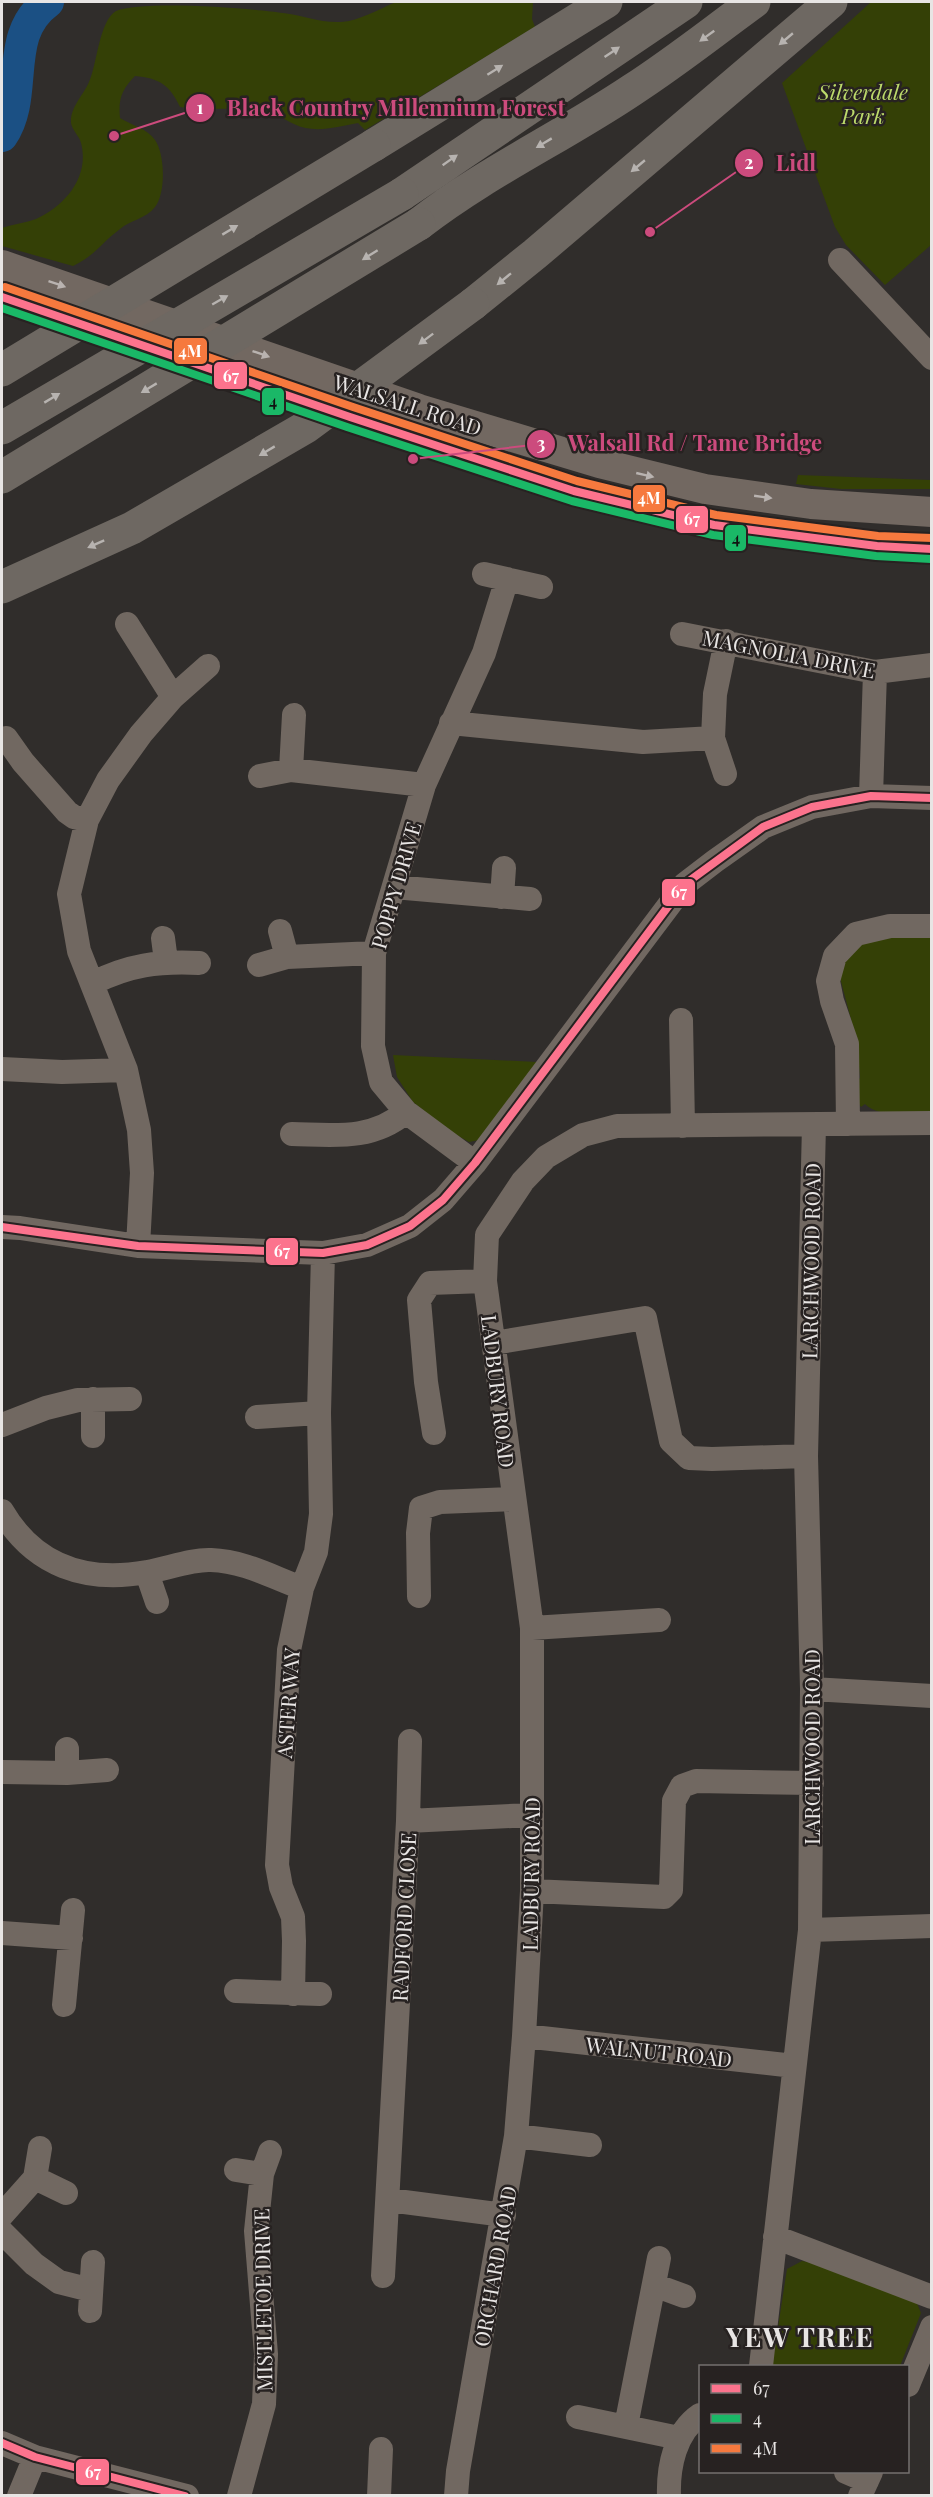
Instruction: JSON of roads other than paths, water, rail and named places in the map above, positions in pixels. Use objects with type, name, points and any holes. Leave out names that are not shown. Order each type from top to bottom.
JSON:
[{"type":"highway","points":[[2,428],[402,194],[686,2]]},
{"type":"highway","points":[[2,477],[420,224],[450,200],[487,176],[632,91],[754,2]]},
{"type":"highway","points":[[2,587],[132,528],[306,427],[473,304],[535,254],[831,2]]},
{"type":"highway","points":[[2,370],[374,145],[603,3]]},
{"type":"main road","name":"WALSALL ROAD","points":[[2,264],[419,408],[602,452],[705,489],[811,504],[932,512]]},
{"type":"main road","name":"WALSALL ROAD","points":[[2,297],[350,417],[592,496],[714,525],[877,546],[932,549]]},
{"type":"main road","points":[[592,496],[602,452]]},
{"type":"street","points":[[840,260],[932,358]]},
{"type":"street","name":"POPPY DRIVE","points":[[475,1163],[406,1112],[381,1082],[373,1046],[374,953],[424,785],[450,723],[484,653],[496,576],[541,586]]},
{"type":"street","points":[[126,624],[173,697]]},
{"type":"street","name":"MAGNOLIA DRIVE","points":[[682,634],[875,672],[932,665]]},
{"type":"street","points":[[725,774],[713,738],[715,694],[726,641]]},
{"type":"street","points":[[138,1246],[142,1173],[139,1130],[126,1070],[79,951],[69,894],[87,820],[108,780],[141,734],[173,697],[208,666]]},
{"type":"street","points":[[871,796],[875,672]]},
{"type":"street","points":[[291,770],[294,715]]},
{"type":"street","points":[[450,723],[643,742],[713,738]]},
{"type":"street","points":[[6,738],[12,766],[67,812],[74,817],[87,820]]},
{"type":"street","points":[[260,776],[291,770],[424,785]]},
{"type":"street","points":[[2,1227],[138,1246],[323,1253],[367,1245],[410,1226],[443,1200],[475,1163],[686,884],[763,827],[812,807],[871,796],[932,798]]},
{"type":"street","points":[[502,897],[504,868]]},
{"type":"street","points":[[394,886],[530,899]]},
{"type":"street","points":[[848,1124],[847,1044],[832,1001],[828,981],[835,956],[856,934],[890,926],[932,926]]},
{"type":"street","points":[[280,931],[286,957]]},
{"type":"street","points":[[93,983],[165,950],[199,963]]},
{"type":"street","points":[[259,965],[286,957],[374,953]]},
{"type":"street","points":[[681,1020],[683,1126]]},
{"type":"street","points":[[2,1069],[62,1072],[126,1070]]},
{"type":"street","points":[[292,1134],[340,1143],[391,1124],[406,1112]]},
{"type":"street","name":"LADBURY ROAD","points":[[524,2036],[532,1891],[532,1628],[485,1281],[487,1235],[523,1181],[546,1157],[583,1135],[617,1126],[932,1123]]},
{"type":"street","name":"LARCHWOOD ROAD","points":[[761,2365],[810,1930],[812,1689],[806,1455],[814,1125]]},
{"type":"street","name":"ASTER WAY","points":[[293,1994],[292,1917],[281,1887],[278,1865],[289,1650],[302,1588],[316,1552],[321,1514],[319,1413],[323,1253]]},
{"type":"street","points":[[434,1433],[426,1382],[419,1300],[430,1283],[485,1281]]},
{"type":"street","points":[[494,1343],[645,1318],[671,1441],[689,1458],[712,1460],[806,1455]]},
{"type":"street","points":[[93,1399],[93,1436]]},
{"type":"street","points":[[2,1425],[46,1408],[78,1400],[130,1399]]},
{"type":"street","points":[[257,1417],[319,1413]]},
{"type":"street","points":[[419,1596],[418,1533],[421,1508],[440,1502],[513,1499]]},
{"type":"street","points":[[2,1511],[8,1523],[59,1567],[89,1574],[123,1576],[209,1560],[259,1569],[302,1588]]},
{"type":"street","points":[[147,1573],[157,1602]]},
{"type":"street","points":[[532,1628],[659,1620]]},
{"type":"street","points":[[812,1689],[932,1696]]},
{"type":"street","name":"RADFORD CLOSE","points":[[383,2276],[389,2200],[410,1741]]},
{"type":"street","points":[[67,1749],[67,1773]]},
{"type":"street","points":[[2,1772],[67,1773],[107,1770]]},
{"type":"street","points":[[532,1891],[664,1897],[671,1890],[674,1801],[682,1786],[696,1781],[812,1783]]},
{"type":"street","name":"RADFORD CLOSE","points":[[408,1821],[531,1815]]},
{"type":"street","points":[[64,2005],[73,1910]]},
{"type":"street","points":[[810,1930],[932,1926]]},
{"type":"street","points":[[2,1933],[71,1938]]},
{"type":"street","points":[[236,1991],[320,1994]]},
{"type":"street","name":"WALNUT ROAD","points":[[524,2036],[794,2066]]},
{"type":"street","name":"ORCHARD ROAD","points":[[456,2496],[460,2461],[516,2136],[524,2036]]},
{"type":"street","points":[[516,2136],[590,2145]]},
{"type":"street","points":[[2,2215],[35,2178],[40,2148]]},
{"type":"street","name":"MISTLETOE DRIVE","points":[[236,2170],[266,2163],[256,2231],[266,2354],[264,2403],[239,2496]]},
{"type":"street","points":[[35,2178],[66,2193]]},
{"type":"street","points":[[389,2200],[504,2215]]},
{"type":"street","points":[[2,2232],[34,2264],[90,2300],[93,2262]]},
{"type":"street","points":[[776,2237],[932,2297]]},
{"type":"street","points":[[626,2426],[659,2258]]},
{"type":"street","points":[[654,2285],[684,2296]]},
{"type":"street","points":[[909,2383],[932,2327]]},
{"type":"street","points":[[669,2496],[672,2465],[679,2438],[699,2416]]},
{"type":"street","points":[[578,2417],[679,2438]]},
{"type":"street","points":[[2,2443],[34,2457],[187,2496]]},
{"type":"street","points":[[379,2496],[381,2450]]},
{"type":"street","points":[[19,2496],[34,2457]]},
{"type":"waterway","points":[[2,136],[15,102],[25,31],[34,16],[48,2]]},
{"type":"place","name":"Black Country Millennium Forest","points":[[114,136]]},
{"type":"place","name":"Lidl","points":[[650,232]]},
{"type":"place","name":"Walsall Rd / Tame Bridge","points":[[413,459]]},
{"type":"district","name":"YEW TREE","points":[[800,2336]]},
{"type":"park label","name":"Silverdale Park","points":[[863,103]]}]
